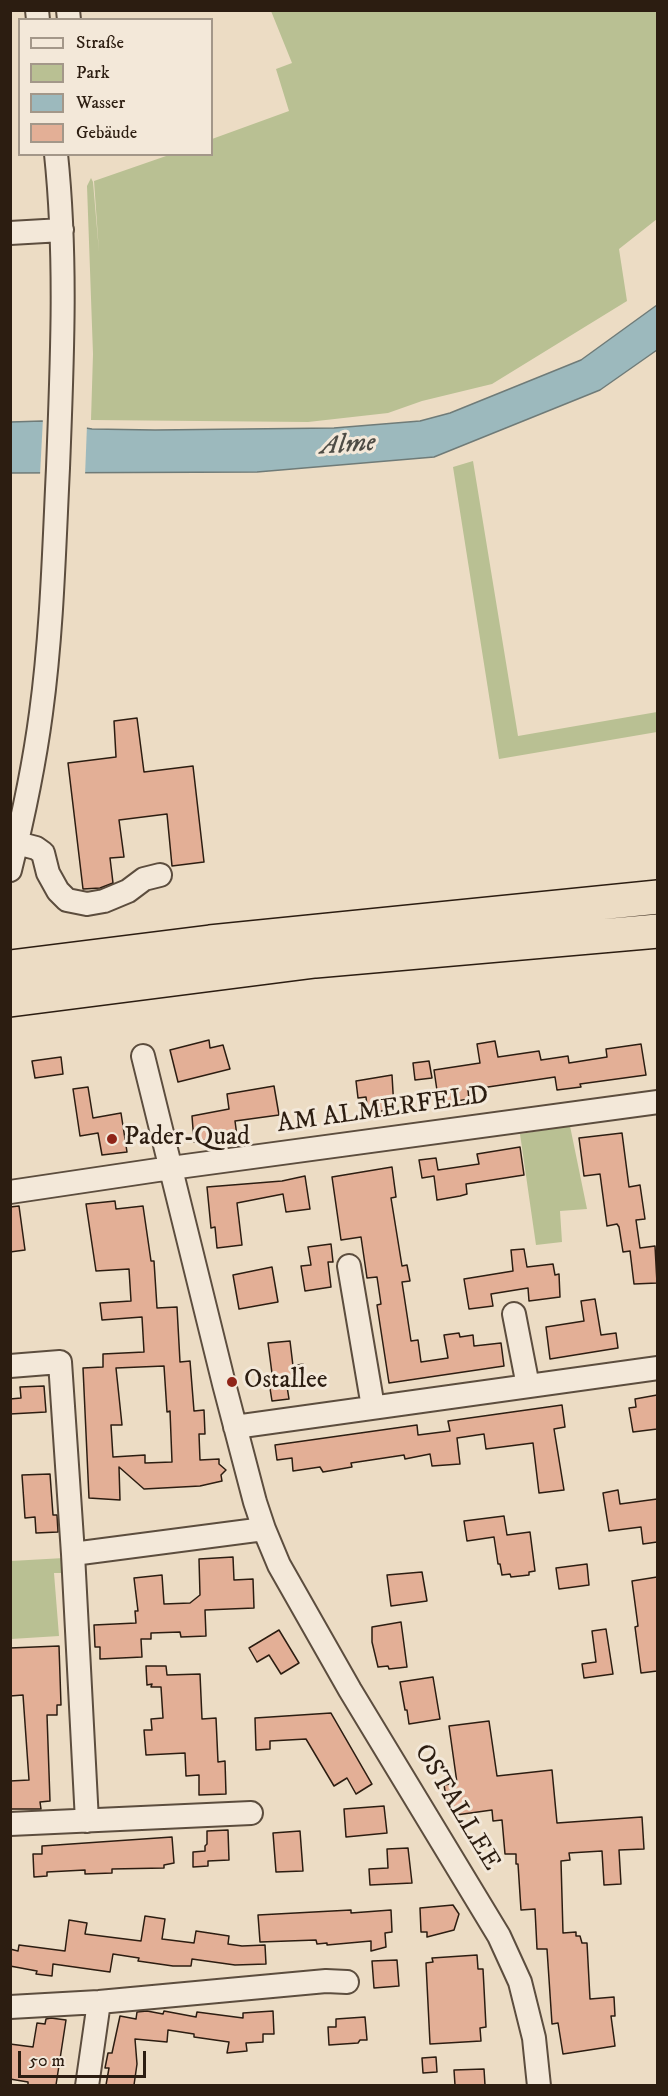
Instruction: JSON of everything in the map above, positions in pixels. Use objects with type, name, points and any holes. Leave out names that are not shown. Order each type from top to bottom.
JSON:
[{"type":"highway","points":[[10,967],[210,942],[652,897]]},
{"type":"highway","points":[[10,1000],[315,961],[654,931]]},
{"type":"street","points":[[10,870],[28,792],[41,713],[51,601],[62,365],[62,230],[56,156]]},
{"type":"street","points":[[10,233],[62,230]]},
{"type":"street","points":[[17,843],[36,848],[43,853],[48,873],[58,891],[67,900],[87,904],[104,901],[128,891],[144,879],[160,875]]},
{"type":"street","name":"OSTALLEE","points":[[142,1056],[235,1427],[264,1529],[279,1565],[350,1690],[499,1936],[520,1982],[534,2038],[538,2085]]},
{"type":"street","name":"AM ALMERFELD","points":[[10,1192],[657,1102]]},
{"type":"street","points":[[349,1266],[372,1407]]},
{"type":"street","points":[[514,1314],[528,1386]]},
{"type":"street","points":[[10,1366],[60,1362],[87,1821]]},
{"type":"street","points":[[235,1427],[657,1368]]},
{"type":"street","points":[[73,1554],[264,1529]]},
{"type":"street","points":[[10,1824],[251,1813]]},
{"type":"street","points":[[10,2007],[99,2002],[326,1981],[347,1982]]},
{"type":"street","points":[[87,2085],[99,2002]]},
{"type":"green space","points":[[271,11],[657,11],[657,219],[619,249],[627,301],[492,384],[422,401],[388,413],[308,422],[91,420],[93,354],[87,186],[91,178],[99,252],[94,181],[166,156],[213,156],[213,139],[289,111],[276,69],[292,63]]},
{"type":"green space","points":[[473,461],[518,736],[657,712],[657,732],[499,759],[453,467]]},
{"type":"green space","points":[[570,1126],[587,1209],[560,1211],[562,1242],[536,1245],[520,1134]]},
{"type":"green space","points":[[64,1558],[65,1573],[54,1573],[59,1636],[11,1639],[11,1561]]},
{"type":"water","name":"Alme","points":[[657,305],[657,350],[600,390],[434,457],[257,472],[11,473],[11,422],[42,421],[92,429],[155,430],[334,428],[420,421],[450,413],[581,360]]},
{"type":"pier","points":[[43,418],[87,425],[85,476],[40,475]]},
{"type":"building","points":[[137,718],[144,772],[193,766],[204,862],[172,866],[167,814],[119,820],[124,857],[110,858],[113,883],[100,888],[83,889],[68,763],[116,757],[114,721]]},
{"type":"building","points":[[209,1040],[210,1048],[223,1045],[230,1069],[178,1082],[170,1050]]},
{"type":"building","points":[[495,1041],[498,1057],[539,1051],[541,1060],[568,1056],[569,1063],[607,1057],[606,1049],[641,1044],[646,1075],[580,1084],[581,1087],[557,1090],[555,1077],[468,1090],[469,1099],[439,1104],[434,1070],[480,1063],[477,1044]]},
{"type":"building","points":[[61,1057],[63,1074],[35,1078],[32,1061]]},
{"type":"building","points":[[429,1061],[432,1078],[415,1080],[413,1063]]},
{"type":"building","points":[[392,1075],[394,1109],[368,1113],[366,1097],[358,1098],[356,1081]]},
{"type":"building","points":[[274,1086],[279,1115],[235,1121],[237,1136],[194,1142],[192,1116],[229,1109],[227,1094]]},
{"type":"building","points":[[88,1087],[93,1118],[121,1113],[127,1152],[102,1155],[98,1133],[80,1136],[73,1089]]},
{"type":"building","points":[[622,1133],[629,1187],[640,1185],[645,1219],[636,1220],[640,1248],[655,1246],[657,1283],[634,1284],[630,1251],[623,1252],[619,1227],[617,1224],[607,1226],[600,1174],[584,1176],[579,1138]]},
{"type":"building","points":[[520,1147],[524,1175],[466,1184],[467,1194],[437,1200],[434,1176],[422,1178],[419,1160],[436,1158],[438,1170],[479,1164],[477,1154]]},
{"type":"building","points":[[392,1167],[396,1197],[391,1198],[402,1266],[407,1265],[410,1281],[402,1282],[411,1341],[418,1340],[421,1362],[448,1358],[444,1335],[459,1333],[460,1337],[473,1335],[474,1346],[501,1343],[504,1366],[389,1383],[377,1305],[381,1304],[377,1277],[367,1278],[361,1237],[341,1240],[332,1177]]},
{"type":"building","points":[[305,1176],[310,1209],[286,1212],[283,1194],[237,1203],[242,1245],[217,1248],[215,1227],[211,1228],[207,1187],[282,1181]]},
{"type":"building","points":[[115,1201],[116,1209],[143,1206],[151,1261],[154,1261],[157,1308],[177,1307],[180,1362],[190,1361],[194,1411],[204,1410],[205,1434],[199,1434],[200,1460],[219,1459],[219,1464],[226,1470],[221,1475],[222,1481],[200,1486],[144,1489],[119,1467],[120,1500],[89,1498],[83,1368],[103,1367],[103,1354],[144,1352],[142,1317],[102,1320],[100,1303],[131,1301],[129,1269],[96,1271],[86,1204]],"holes":[[[164,1366],[167,1412],[170,1411],[172,1462],[145,1463],[145,1455],[113,1457],[111,1425],[122,1425],[116,1368]]]},
{"type":"building","points":[[19,1206],[25,1250],[10,1252],[10,1207]]},
{"type":"building","points":[[331,1244],[333,1262],[328,1262],[331,1287],[305,1291],[301,1266],[311,1265],[308,1247]]},
{"type":"building","points":[[524,1249],[527,1267],[553,1264],[555,1275],[559,1274],[560,1297],[529,1301],[528,1288],[491,1294],[493,1306],[469,1309],[464,1279],[513,1271],[511,1250]]},
{"type":"building","points":[[272,1267],[278,1302],[239,1309],[233,1275]]},
{"type":"building","points":[[595,1299],[601,1335],[616,1333],[618,1348],[550,1359],[546,1327],[584,1321],[581,1301]]},
{"type":"building","points":[[290,1341],[293,1366],[303,1364],[305,1377],[286,1380],[289,1399],[272,1401],[269,1382],[273,1381],[268,1343]]},
{"type":"building","points":[[44,1386],[46,1412],[10,1414],[10,1399],[21,1398],[20,1387]]},
{"type":"building","points":[[657,1395],[657,1429],[633,1432],[629,1408],[636,1407],[635,1399]]},
{"type":"building","points":[[562,1405],[565,1427],[554,1429],[564,1490],[539,1493],[533,1443],[486,1449],[484,1434],[457,1438],[460,1464],[432,1466],[430,1454],[405,1459],[404,1455],[351,1463],[352,1467],[323,1472],[320,1467],[293,1471],[292,1458],[277,1460],[275,1445],[417,1425],[418,1435],[450,1431],[448,1421]]},
{"type":"building","points":[[50,1474],[53,1515],[57,1515],[58,1532],[36,1533],[35,1517],[25,1518],[22,1475]]},
{"type":"building","points":[[618,1490],[620,1504],[657,1499],[657,1542],[643,1544],[641,1527],[609,1531],[603,1493]]},
{"type":"building","points":[[504,1516],[507,1535],[530,1532],[535,1571],[529,1572],[529,1575],[511,1577],[510,1574],[502,1575],[494,1537],[467,1541],[464,1521]]},
{"type":"building","points":[[233,1557],[234,1580],[253,1579],[254,1608],[205,1610],[206,1636],[181,1637],[180,1632],[151,1633],[151,1639],[141,1639],[142,1657],[100,1659],[100,1647],[95,1647],[94,1625],[136,1623],[135,1611],[138,1611],[134,1578],[162,1575],[164,1604],[190,1603],[200,1595],[199,1559]]},
{"type":"building","points":[[587,1564],[589,1585],[559,1589],[556,1568]]},
{"type":"building","points":[[422,1572],[427,1601],[391,1606],[387,1575]]},
{"type":"building","points":[[657,1577],[657,1671],[641,1673],[632,1581]]},
{"type":"building","points":[[401,1622],[407,1667],[389,1669],[388,1666],[378,1667],[372,1642],[372,1627]]},
{"type":"building","points":[[606,1629],[613,1674],[584,1678],[582,1664],[596,1662],[592,1631]]},
{"type":"building","points":[[279,1630],[299,1663],[281,1674],[269,1655],[257,1662],[249,1648]]},
{"type":"building","points":[[59,1646],[61,1705],[57,1705],[57,1715],[47,1715],[50,1801],[40,1802],[41,1809],[10,1809],[10,1781],[29,1780],[23,1695],[10,1696],[10,1648]]},
{"type":"building","points":[[146,1666],[166,1666],[167,1675],[200,1674],[202,1719],[216,1718],[218,1762],[225,1761],[226,1794],[199,1795],[199,1775],[186,1776],[185,1753],[146,1755],[144,1730],[152,1730],[151,1719],[163,1718],[161,1687],[147,1685]]},
{"type":"building","points":[[433,1677],[440,1719],[409,1724],[400,1682]]},
{"type":"building","points":[[331,1713],[372,1784],[356,1794],[347,1778],[334,1786],[306,1739],[270,1741],[270,1749],[256,1750],[255,1718]]},
{"type":"building","points":[[489,1721],[497,1776],[552,1770],[557,1823],[642,1817],[644,1849],[619,1850],[621,1884],[604,1885],[602,1851],[569,1853],[570,1860],[561,1861],[563,1933],[576,1932],[576,1936],[580,1936],[582,1943],[587,1943],[590,1999],[614,1997],[615,2016],[611,2016],[615,2046],[563,2054],[558,2023],[552,2024],[547,1949],[537,1949],[535,1909],[521,1910],[516,1854],[505,1854],[502,1820],[493,1821],[492,1810],[456,1815],[447,1802],[444,1785],[457,1783],[449,1726]]},
{"type":"building","points":[[384,1806],[387,1833],[346,1837],[344,1809]]},
{"type":"building","points":[[228,1830],[229,1860],[208,1861],[208,1866],[193,1867],[193,1852],[205,1851],[207,1831]]},
{"type":"building","points":[[300,1831],[303,1871],[276,1872],[273,1833]]},
{"type":"building","points":[[172,1837],[174,1863],[164,1865],[164,1868],[112,1869],[112,1873],[85,1874],[85,1870],[47,1872],[47,1876],[34,1877],[33,1854],[42,1854],[42,1846]]},
{"type":"building","points":[[408,1848],[412,1883],[370,1885],[369,1869],[388,1868],[387,1849]]},
{"type":"building","points":[[453,1905],[459,1914],[454,1930],[427,1937],[427,1932],[421,1932],[420,1908]]},
{"type":"building","points":[[351,1910],[351,1913],[391,1910],[392,1932],[385,1933],[386,1947],[371,1951],[371,1941],[327,1945],[327,1943],[317,1944],[316,1940],[260,1942],[258,1915]]},
{"type":"building","points":[[145,1916],[165,1919],[162,1939],[194,1943],[196,1931],[229,1936],[228,1944],[265,1945],[266,1964],[235,1965],[192,1959],[191,1966],[173,1966],[138,1961],[139,1958],[113,1954],[110,1972],[53,1964],[52,1976],[10,1966],[10,1949],[18,1951],[19,1945],[65,1951],[69,1920],[87,1923],[85,1934],[141,1941]]},
{"type":"building","points":[[477,1955],[478,1969],[483,1969],[486,2027],[480,2028],[481,2041],[430,2044],[426,1963],[433,1962],[432,1958]]},
{"type":"building","points":[[397,1960],[399,1986],[374,1988],[372,1961]]},
{"type":"building","points":[[164,2011],[196,2017],[197,2012],[243,2018],[243,2013],[273,2011],[274,2034],[263,2034],[263,2042],[246,2043],[247,2051],[227,2053],[229,2042],[194,2037],[194,2034],[168,2030],[167,2042],[135,2039],[137,2064],[134,2085],[106,2085],[109,2068],[105,2068],[108,2053],[112,2053],[120,2016],[136,2019],[137,2012],[163,2014]]},
{"type":"building","points":[[365,2017],[367,2040],[360,2040],[358,2043],[329,2045],[328,2027],[336,2027],[336,2019]]},
{"type":"building","points":[[46,2019],[66,2020],[56,2085],[28,2085],[28,2082],[10,2079],[10,2044],[33,2047],[37,2023],[45,2024]]},
{"type":"building","points":[[436,2057],[437,2072],[423,2073],[422,2058]]},
{"type":"building","points":[[484,2069],[485,2085],[455,2085],[454,2070]]},
{"type":"place","name":"Pader-Quad","points":[[112,1139]]},
{"type":"place","name":"Ostallee","points":[[232,1382]]}]
